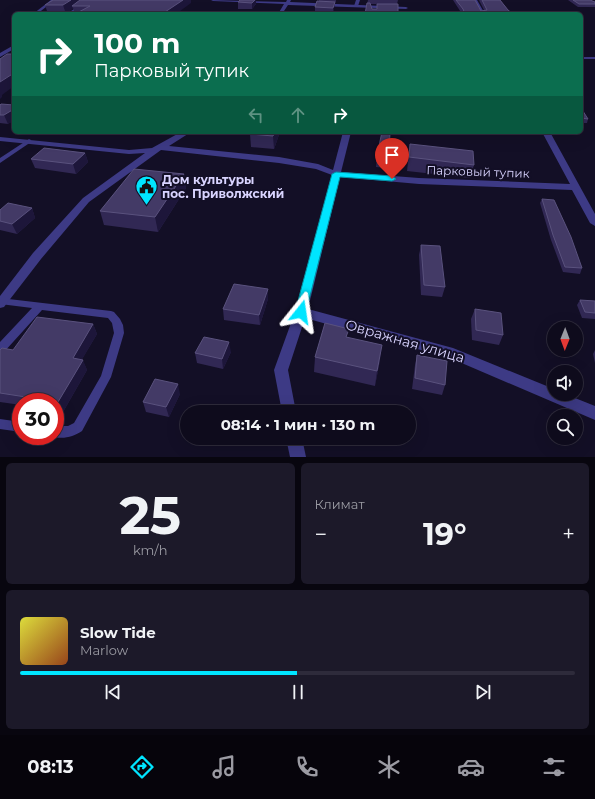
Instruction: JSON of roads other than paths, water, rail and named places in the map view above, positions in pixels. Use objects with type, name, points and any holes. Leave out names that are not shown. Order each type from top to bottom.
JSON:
[{"type":"street","points":[[72,12],[89,0]]},
{"type":"street","points":[[212,0],[288,1],[406,8]]},
{"type":"street","points":[[475,0],[482,12]]},
{"type":"street","points":[[281,12],[288,1]]},
{"type":"street","points":[[0,55],[12,48]]},
{"type":"street","points":[[1,302],[37,256],[86,200],[157,149],[183,134]]},
{"type":"street","points":[[288,405],[281,370],[301,312],[346,134]]},
{"type":"street","points":[[547,134],[595,224]]},
{"type":"street","name":"Парковый тупик","points":[[0,139],[130,152],[157,149],[279,160],[318,167],[336,174],[419,181],[575,188]]},
{"type":"street","name":"Овражная улица","points":[[301,312],[453,353],[595,413]]},
{"type":"street","points":[[295,445],[298,457]]},
{"type":"lane","points":[[38,12],[53,0]]},
{"type":"lane","points":[[356,6],[358,0]]},
{"type":"lane","points":[[373,12],[374,7]]},
{"type":"lane","points":[[583,58],[595,58]]},
{"type":"lane","points":[[0,161],[29,141]]},
{"type":"lane","points":[[1,302],[111,315],[119,326],[119,333],[106,377],[84,419],[78,427],[70,432],[64,432]]},
{"type":"lane","points":[[0,349],[40,306]]},
{"type":"lane","points":[[0,424],[12,426]]},
{"type":"place","name":"Дом культуры пос. Приволжский","points":[[147,206]]}]
